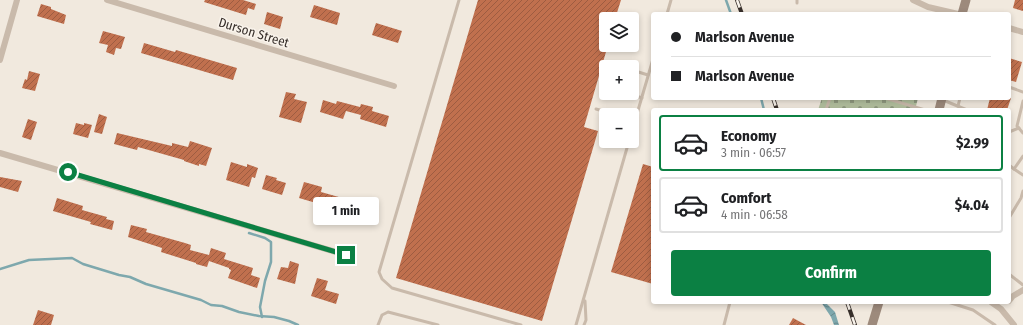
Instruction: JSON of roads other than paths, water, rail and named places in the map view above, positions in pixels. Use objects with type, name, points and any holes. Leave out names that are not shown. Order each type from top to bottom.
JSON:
[{"type":"main road","points":[[963,12],[966,0]]},
{"type":"main road","points":[[873,320],[878,304]]},
{"type":"street","points":[[0,60],[17,0]]},
{"type":"street","name":"Durson Street","points":[[107,0],[394,86]]},
{"type":"street","points":[[913,0],[928,7],[949,12]]},
{"type":"street","points":[[1011,29],[1023,32]]},
{"type":"street","points":[[0,153],[346,255]]},
{"type":"street","points":[[1011,298],[1023,290]]},
{"type":"street","points":[[994,304],[1001,309],[1014,325]]},
{"type":"street","points":[[1001,309],[1005,304]]},
{"type":"lane","points":[[459,0],[379,272],[382,279],[392,288],[521,325]]},
{"type":"lane","points":[[667,12],[671,0]]},
{"type":"lane","points":[[638,108],[651,65]]},
{"type":"lane","points":[[639,72],[648,75]]},
{"type":"lane","points":[[1011,88],[1023,92]]},
{"type":"lane","points":[[892,100],[918,108]]},
{"type":"lane","points":[[944,100],[962,108]]},
{"type":"lane","points":[[958,106],[960,100]]},
{"type":"lane","points":[[1023,101],[1017,126],[1023,133]]},
{"type":"lane","points":[[1011,131],[1019,128]]},
{"type":"lane","points":[[576,325],[627,148]]},
{"type":"lane","points":[[1014,169],[1023,156]]},
{"type":"lane","points":[[1011,167],[1023,175]]},
{"type":"lane","points":[[1011,215],[1021,198],[1023,191]]},
{"type":"lane","points":[[1011,276],[1023,285]]},
{"type":"lane","points":[[584,298],[586,320],[584,325]]},
{"type":"lane","points":[[724,325],[729,304]]},
{"type":"lane","points":[[954,304],[973,310],[995,325]]},
{"type":"lane","points":[[378,325],[382,315],[388,312],[438,325]]},
{"type":"water","points":[[822,304],[827,304],[835,312],[839,325],[834,325],[831,317]]},
{"type":"waterway","points":[[726,0],[730,12]]},
{"type":"waterway","points":[[762,100],[764,108]]},
{"type":"waterway","points":[[249,233],[265,238],[271,242],[271,262],[265,281],[260,307],[262,317]]},
{"type":"waterway","points":[[0,269],[29,260],[72,258],[83,264],[130,277],[146,284],[201,300],[211,305],[222,306],[239,312],[259,316],[274,317],[298,325]]},
{"type":"railway","points":[[737,0],[741,12]]},
{"type":"railway","points":[[774,100],[776,108]]},
{"type":"railway","points":[[848,304],[855,325]]}]
